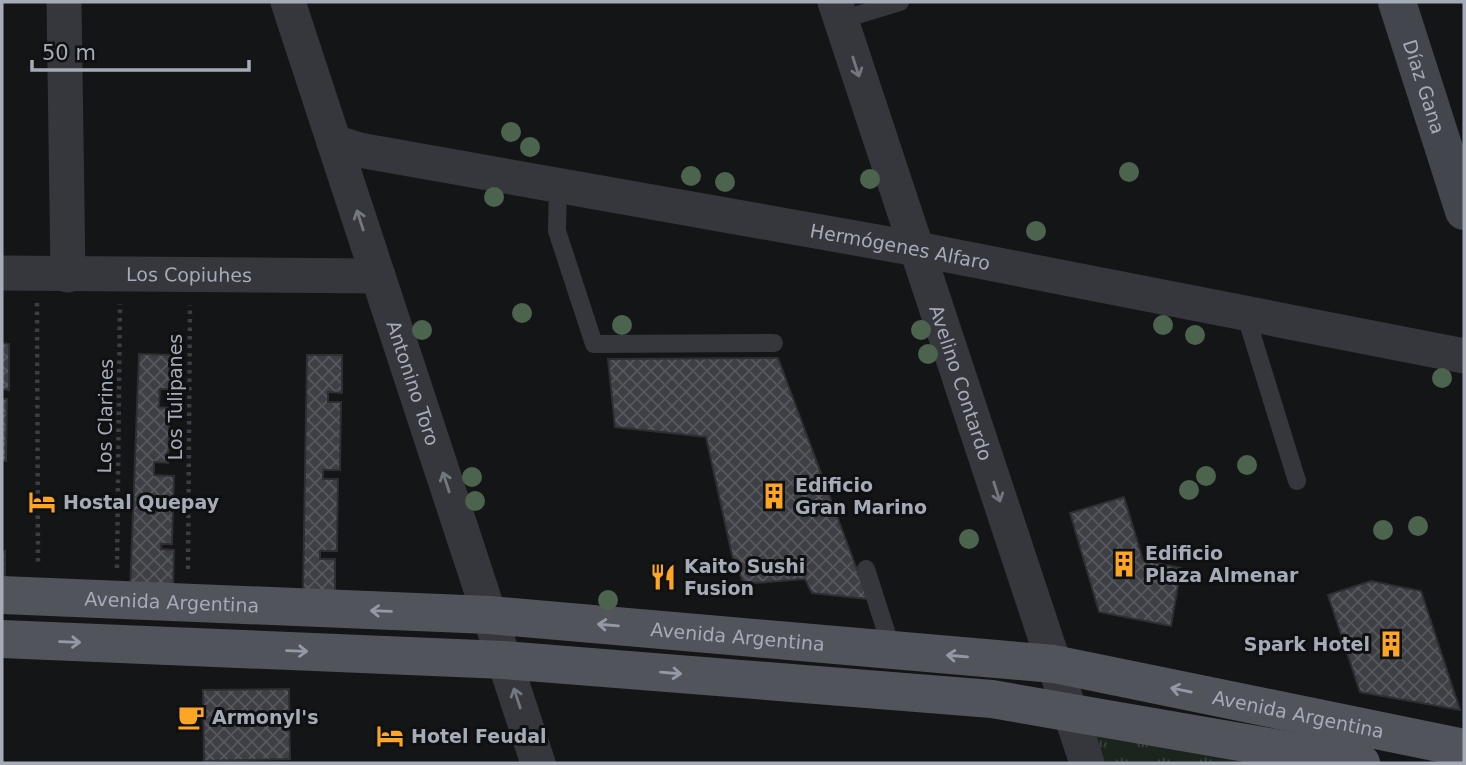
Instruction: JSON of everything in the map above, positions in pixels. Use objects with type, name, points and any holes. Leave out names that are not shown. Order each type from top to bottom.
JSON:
[{"type":"main road","name":"Avenida Argentina","points":[[20,596],[489,615],[1054,664],[1464,748]]},
{"type":"main road","name":"Avenida Argentina","points":[[2,639],[504,660],[992,699],[1070,711],[1293,758],[1361,763]]},
{"type":"street","points":[[52,274],[64,2]]},
{"type":"street","name":"Antonino Toro","points":[[288,2],[538,763]]},
{"type":"street","name":"Díaz Gana","points":[[1396,2],[1464,211]]},
{"type":"street","name":"Avelino Contardo","points":[[838,11],[1087,763]]},
{"type":"street","name":"Hermógenes Alfaro","points":[[334,142],[359,149],[916,249],[1464,356]]},
{"type":"street","name":"Los Copiuhes","points":[[2,273],[378,276]]},
{"type":"lane","points":[[838,11],[900,2]]},
{"type":"lane","points":[[558,185],[557,231],[594,344],[774,343]]},
{"type":"lane","points":[[1245,313],[1297,481]]},
{"type":"lane","points":[[866,569],[892,650]]},
{"type":"path","points":[[20,596],[52,274]]},
{"type":"path","name":"Los Clarines","points":[[117,600],[120,275]]},
{"type":"path","name":"Los Tulipanes","points":[[188,603],[190,276]]},
{"type":"green space","points":[[1070,711],[1277,763],[1087,763]]},
{"type":"building","points":[[2,343],[9,344],[9,390],[2,389]]},
{"type":"building","points":[[139,354],[173,355],[172,389],[160,389],[159,407],[170,408],[168,463],[154,462],[154,475],[174,476],[172,544],[161,544],[161,549],[174,550],[173,594],[130,592]]},
{"type":"building","points":[[307,355],[342,355],[342,393],[328,392],[328,402],[341,402],[340,470],[323,470],[323,479],[338,479],[337,551],[320,551],[320,559],[335,559],[335,592],[303,591]]},
{"type":"building","name":"Edificio Gran Marino","points":[[778,358],[868,599],[812,593],[805,579],[744,584],[732,555],[706,437],[615,427],[608,359]]},
{"type":"building","points":[[2,399],[7,399],[6,461],[2,461]]},
{"type":"building","name":"Edificio Plaza Almenar","points":[[1124,497],[1143,560],[1181,568],[1171,626],[1099,612],[1070,513]]},
{"type":"building","points":[[2,551],[5,551],[5,588],[2,588]]},
{"type":"building","name":"Spark Hotel","points":[[1371,581],[1421,591],[1460,710],[1360,692],[1328,595]]},
{"type":"building","points":[[289,689],[290,759],[204,761],[203,690]]},
{"type":"place","name":"Edificio Gran Marino","points":[[774,496]]},
{"type":"place","name":"Hostal Quepay","points":[[42,502]]},
{"type":"place","name":"Edificio Plaza Almenar","points":[[1124,564]]},
{"type":"place","name":"Kaito Sushi Fusion","points":[[663,577]]},
{"type":"place","name":"Spark Hotel","points":[[1391,644]]},
{"type":"place","name":"Armonyl's","points":[[191,717]]},
{"type":"place","name":"Hotel Feudal","points":[[390,736]]}]
